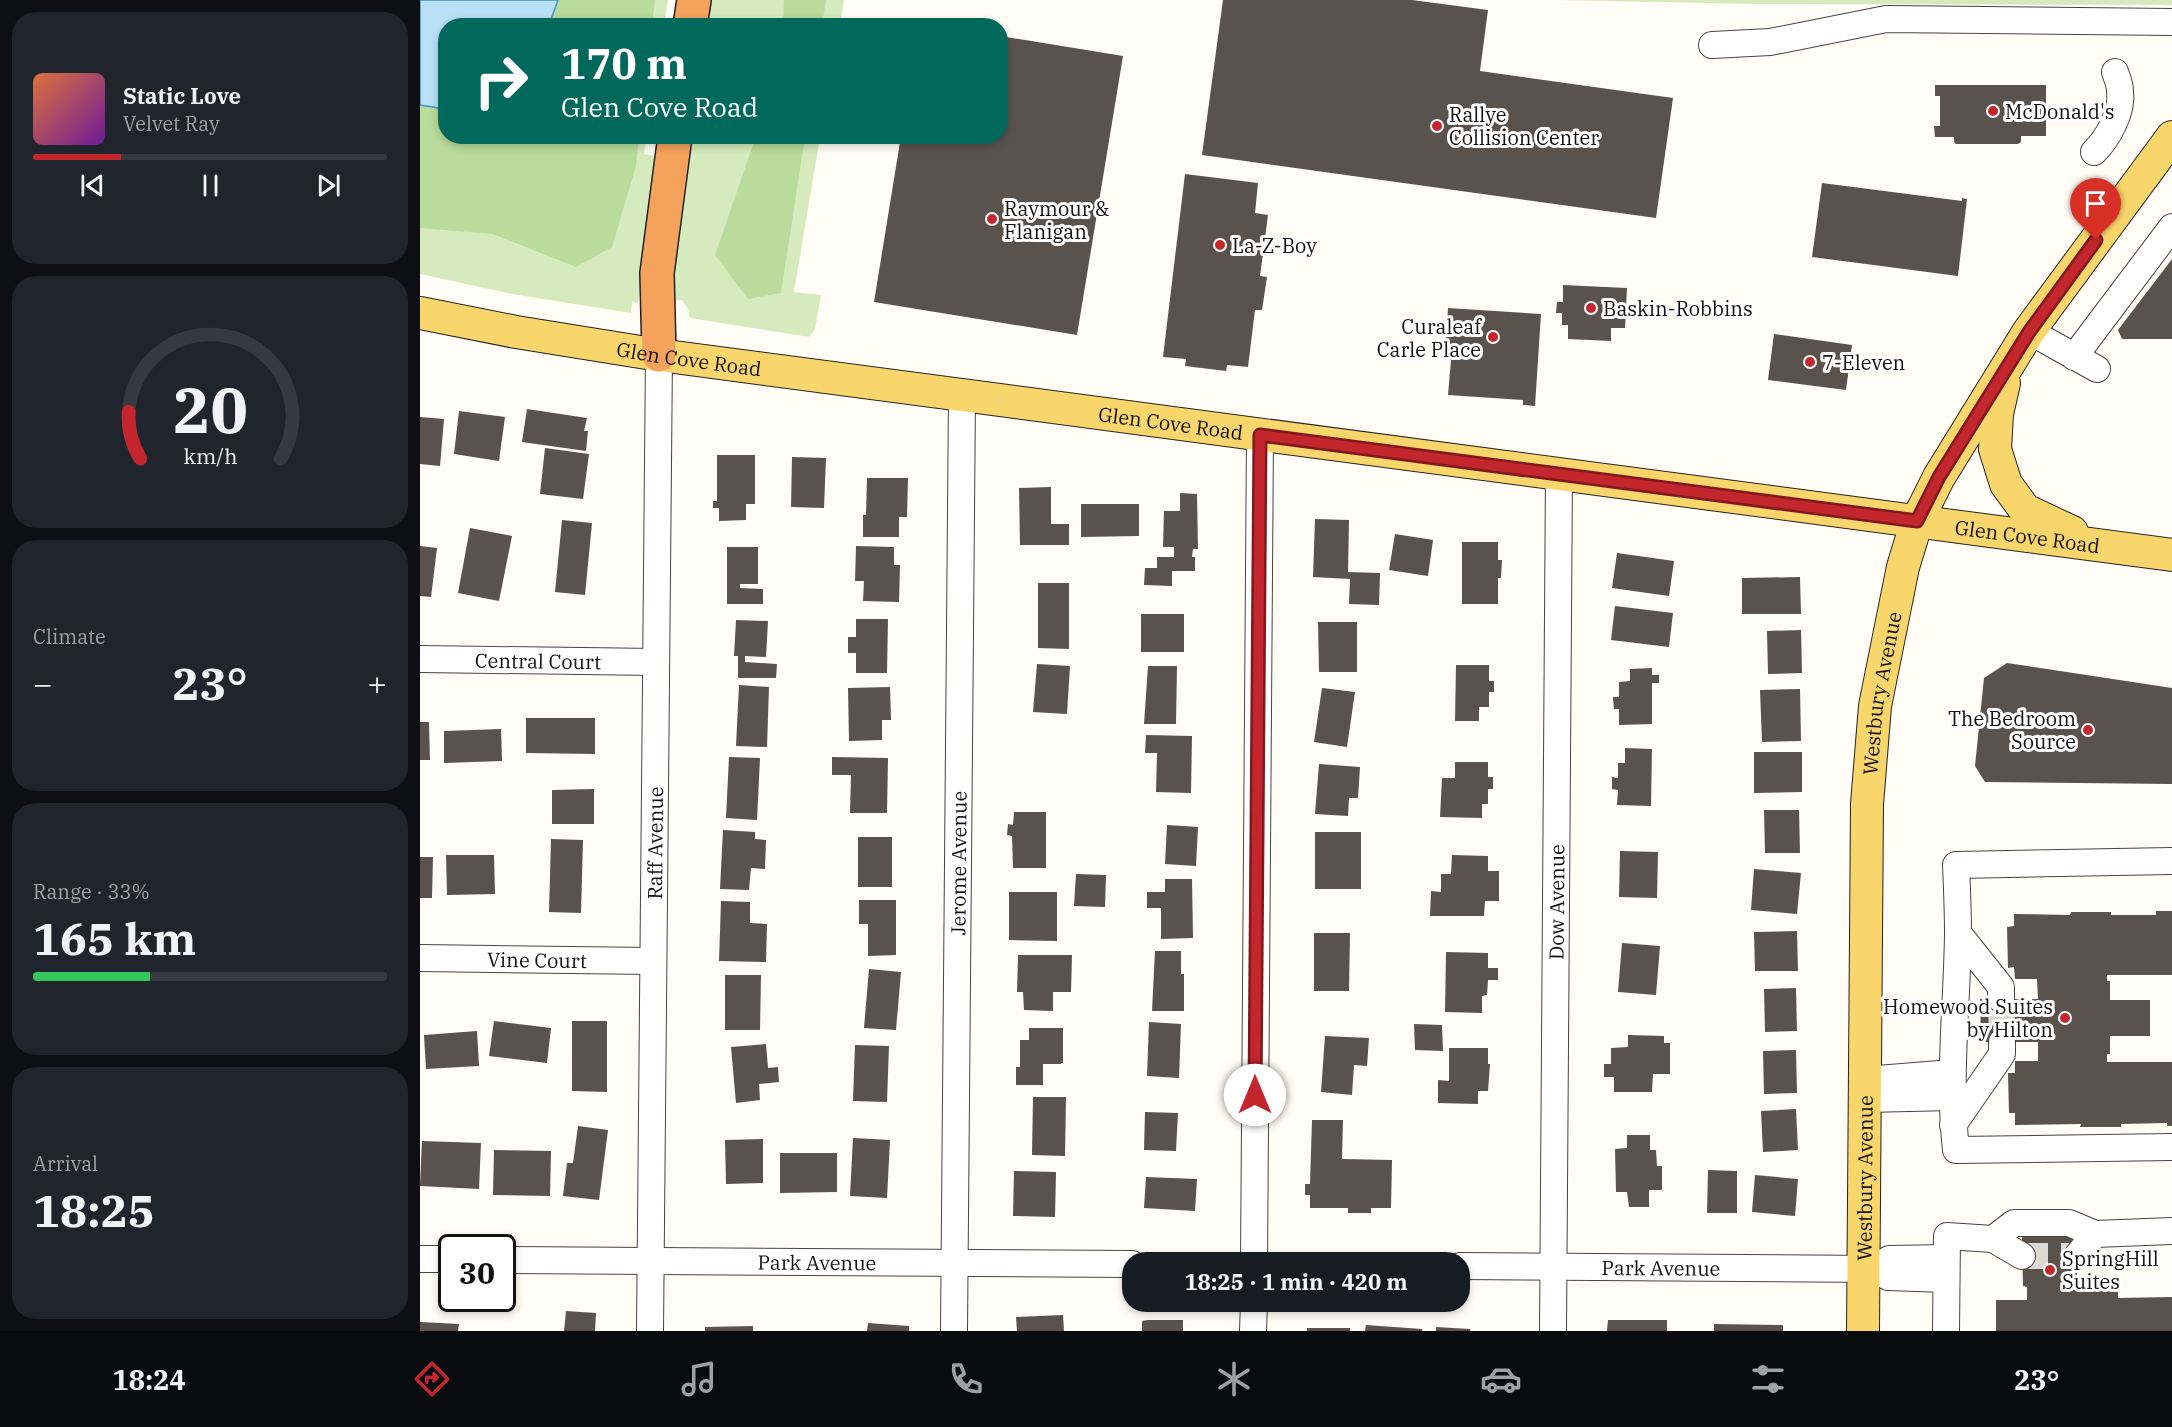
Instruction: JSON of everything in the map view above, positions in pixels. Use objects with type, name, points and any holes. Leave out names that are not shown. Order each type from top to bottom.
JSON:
[{"type":"highway","points":[[691,18],[694,0]]},
{"type":"highway","points":[[659,355],[657,273],[674,144]]},
{"type":"main road","name":"Westbury Avenue","points":[[1863,1331],[1869,1269],[1865,1090],[1867,804],[1875,706],[1903,567],[1917,521],[1939,477],[2007,367],[2029,332],[2172,137]]},
{"type":"main road","name":"Glen Cove Road","points":[[420,313],[516,332],[659,355],[2172,555]]},
{"type":"main road","points":[[2007,367],[1997,414],[1995,449],[2006,484],[2025,510],[2094,543]]},
{"type":"street","points":[[1712,45],[1770,42],[1886,20],[2172,22]]},
{"type":"street","points":[[2094,152],[2103,142],[2115,120],[2121,93],[2115,72]]},
{"type":"street","points":[[2074,357],[2172,227]]},
{"type":"street","points":[[2029,332],[2097,369]]},
{"type":"street","name":"Raff Avenue","points":[[650,1331],[659,355]]},
{"type":"street","name":"Jerome Avenue","points":[[954,1331],[962,395]]},
{"type":"street","points":[[1254,1252],[1260,435]]},
{"type":"street","name":"Dow Avenue","points":[[1553,1331],[1558,473]]},
{"type":"street","name":"Central Court","points":[[420,660],[656,662]]},
{"type":"street","points":[[2172,861],[1956,865],[1958,933],[1953,1085],[1953,1125],[1956,1150],[2172,1148]]},
{"type":"street","points":[[1958,933],[2001,987],[2001,999]]},
{"type":"street","name":"Vine Court","points":[[420,958],[653,962]]},
{"type":"street","points":[[1953,1125],[2002,1054],[2002,1042]]},
{"type":"street","points":[[1865,1090],[1953,1085]]},
{"type":"street","points":[[1994,1239],[2014,1223],[2069,1223],[2095,1234],[2172,1232]]},
{"type":"street","points":[[2077,1256],[2095,1234]]},
{"type":"street","points":[[1946,1331],[1947,1236],[1994,1239],[2022,1256]]},
{"type":"street","points":[[420,1259],[438,1259]]},
{"type":"street","name":"Park Avenue","points":[[516,1260],[1122,1264]]},
{"type":"street","name":"Park Avenue","points":[[1470,1266],[1869,1269],[1888,1277],[1946,1268]]},
{"type":"street","points":[[1253,1331],[1254,1312]]},
{"type":"green space","points":[[420,0],[668,0],[665,18],[438,18],[438,144],[645,144],[644,154],[657,156],[638,303],[632,302],[631,313],[512,294],[420,274]]},
{"type":"green space","points":[[558,0],[655,0],[653,18],[552,18]]},
{"type":"green space","points":[[709,0],[844,0],[841,18],[707,18]]},
{"type":"green space","points":[[784,0],[826,0],[823,18],[783,18]]},
{"type":"green space","points":[[1553,0],[2172,0],[2172,5],[1758,4]]},
{"type":"green space","points":[[420,105],[438,108],[438,144],[638,144],[636,166],[612,247],[576,267],[493,234],[420,228]]},
{"type":"green space","points":[[690,144],[819,144],[794,292],[821,295],[815,329],[809,337],[690,318],[688,309],[682,300],[675,301],[670,291]]},
{"type":"green space","points":[[753,144],[804,144],[781,293],[748,299],[715,255]]},
{"type":"water","points":[[420,0],[558,0],[552,18],[438,18],[438,108],[420,105]]},
{"type":"building","name":"Rallye Collision Center","points":[[1223,0],[1412,0],[1488,10],[1480,71],[1673,98],[1656,218],[1202,155]]},
{"type":"building","name":"Raymour & Flanigan","points":[[1008,37],[1123,56],[1077,335],[874,302],[900,144],[1008,144]]},
{"type":"building","name":"McDonald's","points":[[1935,85],[2046,85],[2046,136],[2021,136],[2021,142],[2018,144],[1956,144],[1954,137],[1935,137],[1934,126],[1940,126],[1940,96],[1935,96]]},
{"type":"building","name":"La-Z-Boy","points":[[1185,174],[1258,183],[1255,213],[1268,215],[1260,276],[1267,277],[1262,310],[1255,310],[1248,367],[1227,365],[1226,371],[1185,366],[1186,359],[1163,357]]},
{"type":"building","points":[[1822,183],[1962,201],[1962,198],[1967,199],[1958,276],[1812,257]]},
{"type":"building","points":[[2172,259],[2172,339],[2122,339],[2118,330]]},
{"type":"building","name":"Baskin-Robbins","points":[[1563,285],[1627,288],[1625,328],[1611,328],[1611,341],[1568,339],[1568,325],[1562,325],[1562,313],[1556,313],[1557,302],[1563,302]]},
{"type":"building","name":"Curaleaf Carle Place","points":[[1448,308],[1541,314],[1535,406],[1523,405],[1523,400],[1448,395],[1451,360],[1445,359]]},
{"type":"building","name":"7-Eleven","points":[[1774,334],[1852,345],[1846,390],[1768,380]]},
{"type":"building","points":[[527,409],[587,418],[584,431],[588,431],[586,451],[522,442]]},
{"type":"building","points":[[459,411],[505,417],[499,461],[454,454]]},
{"type":"building","points":[[420,417],[444,419],[440,466],[420,464]]},
{"type":"building","points":[[545,448],[589,454],[583,499],[540,494]]},
{"type":"building","points":[[717,455],[755,455],[755,504],[746,504],[746,520],[719,521],[719,508],[713,508],[713,501],[717,501]]},
{"type":"building","points":[[792,457],[826,458],[824,508],[791,507]]},
{"type":"building","points":[[867,478],[908,478],[907,517],[899,517],[899,537],[863,537]]},
{"type":"building","points":[[1051,487],[1051,524],[1069,524],[1069,545],[1020,545],[1019,488]]},
{"type":"building","points":[[1180,493],[1197,494],[1198,549],[1193,549],[1192,557],[1195,557],[1195,571],[1172,571],[1172,586],[1144,585],[1145,568],[1157,568],[1157,557],[1174,557],[1174,547],[1163,547],[1164,511],[1180,511]]},
{"type":"building","points":[[1081,504],[1139,504],[1139,536],[1081,537]]},
{"type":"building","points":[[1315,519],[1349,520],[1348,572],[1380,573],[1379,605],[1349,604],[1350,579],[1313,577]]},
{"type":"building","points":[[562,520],[592,523],[585,595],[555,592]]},
{"type":"building","points":[[470,528],[512,536],[499,601],[458,593]]},
{"type":"building","points":[[1395,534],[1433,540],[1428,576],[1389,570]]},
{"type":"building","points":[[1462,542],[1498,542],[1498,560],[1502,560],[1501,578],[1498,578],[1498,604],[1462,604]]},
{"type":"building","points":[[420,546],[437,548],[431,597],[420,596]]},
{"type":"building","points":[[856,546],[894,547],[894,565],[900,565],[899,602],[863,601],[864,581],[855,581]]},
{"type":"building","points":[[727,547],[758,547],[758,584],[740,584],[740,588],[763,589],[763,604],[727,604]]},
{"type":"building","points":[[1617,553],[1674,561],[1669,596],[1612,588]]},
{"type":"building","points":[[1800,577],[1801,614],[1742,614],[1742,578]]},
{"type":"building","points":[[1038,583],[1069,583],[1069,649],[1038,648]]},
{"type":"building","points":[[1615,606],[1673,613],[1669,647],[1611,640]]},
{"type":"building","points":[[1141,614],[1184,614],[1184,652],[1141,652]]},
{"type":"building","points":[[856,619],[888,619],[887,673],[856,673],[856,653],[848,653],[848,637],[856,637]]},
{"type":"building","points":[[736,620],[768,621],[766,657],[745,656],[745,662],[777,664],[776,678],[738,678],[738,656],[734,656]]},
{"type":"building","points":[[1318,622],[1357,622],[1357,672],[1319,672]]},
{"type":"building","points":[[1801,630],[1802,673],[1768,674],[1767,631]]},
{"type":"building","points":[[2007,663],[2172,688],[2172,784],[1985,782],[1975,766],[1984,678]]},
{"type":"building","points":[[1037,664],[1070,666],[1067,714],[1033,712]]},
{"type":"building","points":[[1456,665],[1489,665],[1489,681],[1494,681],[1494,692],[1489,692],[1489,707],[1479,707],[1479,721],[1455,721]]},
{"type":"building","points":[[1148,666],[1177,666],[1176,724],[1144,724]]},
{"type":"building","points":[[1652,668],[1652,675],[1659,675],[1659,683],[1652,683],[1652,724],[1619,725],[1619,709],[1614,709],[1613,697],[1619,697],[1619,682],[1630,681],[1630,669]]},
{"type":"building","points":[[739,685],[769,687],[767,747],[736,746]]},
{"type":"building","points":[[890,687],[891,720],[882,720],[882,740],[849,741],[848,688]]},
{"type":"building","points":[[1322,688],[1355,692],[1347,747],[1314,742]]},
{"type":"building","points":[[1800,689],[1801,741],[1762,742],[1760,690]]},
{"type":"building","points":[[526,718],[595,718],[595,754],[526,753]]},
{"type":"building","points":[[420,722],[429,722],[430,760],[420,760]]},
{"type":"building","points":[[501,729],[502,761],[444,763],[444,731]]},
{"type":"building","points":[[1146,735],[1192,736],[1191,793],[1156,792],[1157,753],[1145,753]]},
{"type":"building","points":[[1625,748],[1652,749],[1651,806],[1617,805],[1618,790],[1612,789],[1612,777],[1618,778],[1618,763],[1625,763]]},
{"type":"building","points":[[1754,752],[1802,752],[1802,792],[1754,793]]},
{"type":"building","points":[[729,757],[760,758],[757,820],[726,818]]},
{"type":"building","points":[[832,757],[888,758],[887,813],[850,813],[851,775],[832,775]]},
{"type":"building","points":[[1455,762],[1488,762],[1488,777],[1493,777],[1493,789],[1488,789],[1488,804],[1482,804],[1482,818],[1440,817],[1442,778],[1455,778]]},
{"type":"building","points":[[1319,764],[1360,767],[1358,798],[1349,798],[1348,816],[1315,814]]},
{"type":"building","points":[[594,789],[594,824],[552,824],[552,790]]},
{"type":"building","points":[[1764,810],[1799,810],[1800,853],[1765,853]]},
{"type":"building","points":[[1014,812],[1046,812],[1046,868],[1013,868],[1012,836],[1007,835],[1008,824],[1013,825]]},
{"type":"building","points":[[1167,825],[1198,827],[1196,866],[1165,864]]},
{"type":"building","points":[[723,830],[755,832],[755,839],[766,840],[765,869],[751,868],[749,890],[720,889]]},
{"type":"building","points":[[1315,832],[1361,832],[1361,889],[1315,889]]},
{"type":"building","points":[[858,837],[892,837],[892,887],[858,887]]},
{"type":"building","points":[[551,839],[583,840],[581,913],[549,912]]},
{"type":"building","points":[[1620,851],[1658,852],[1657,898],[1619,897]]},
{"type":"building","points":[[446,855],[494,855],[495,894],[447,895]]},
{"type":"building","points":[[1452,855],[1488,856],[1488,871],[1499,871],[1499,901],[1485,901],[1484,916],[1430,916],[1431,891],[1441,892],[1441,874],[1451,874]]},
{"type":"building","points":[[420,857],[433,857],[432,898],[420,898]]},
{"type":"building","points":[[1754,869],[1801,873],[1797,914],[1751,910]]},
{"type":"building","points":[[1076,874],[1106,875],[1105,907],[1074,906]]},
{"type":"building","points":[[1165,879],[1192,879],[1193,938],[1161,939],[1161,908],[1147,908],[1147,892],[1165,892]]},
{"type":"building","points":[[1009,892],[1057,892],[1057,941],[1009,940]]},
{"type":"building","points":[[859,900],[896,900],[896,955],[868,956],[868,924],[859,924]]},
{"type":"building","points":[[721,901],[750,902],[750,923],[767,924],[766,962],[719,961]]},
{"type":"building","name":"Homewood Suites by Hilton","points":[[2156,911],[2172,911],[2172,975],[2107,975],[2107,981],[2110,981],[2110,1000],[2150,1000],[2150,1036],[2110,1036],[2110,1054],[2107,1054],[2107,1062],[2172,1062],[2172,1126],[2167,1126],[2167,1123],[2121,1124],[2121,1127],[2080,1127],[2081,1124],[2015,1125],[2015,1113],[2009,1113],[2008,1073],[2015,1073],[2015,1061],[2038,1061],[2038,1042],[1981,1042],[1980,999],[2038,999],[2037,979],[2015,979],[2014,967],[2008,968],[2007,927],[2014,926],[2014,914],[2070,915],[2071,912],[2111,912],[2111,915],[2156,915]]},
{"type":"building","points":[[1797,931],[1798,971],[1755,971],[1754,932]]},
{"type":"building","points":[[1314,933],[1350,933],[1349,991],[1314,991]]},
{"type":"building","points":[[1622,943],[1660,946],[1656,995],[1618,992]]},
{"type":"building","points":[[1155,951],[1181,951],[1181,974],[1184,974],[1184,1011],[1152,1011]]},
{"type":"building","points":[[1446,952],[1488,953],[1488,968],[1498,968],[1498,980],[1488,980],[1487,995],[1482,996],[1482,1013],[1445,1012]]},
{"type":"building","points":[[1018,955],[1072,955],[1071,992],[1053,992],[1053,1011],[1024,1010],[1023,992],[1017,992]]},
{"type":"building","points":[[869,969],[901,972],[896,1030],[864,1028]]},
{"type":"building","points":[[725,975],[761,975],[760,1030],[725,1030]]},
{"type":"building","points":[[1796,988],[1797,1031],[1765,1032],[1764,989]]},
{"type":"building","points":[[494,1021],[551,1028],[547,1063],[489,1056]]},
{"type":"building","points":[[572,1021],[607,1021],[607,1092],[572,1091]]},
{"type":"building","points":[[1149,1022],[1181,1024],[1179,1078],[1147,1076]]},
{"type":"building","points":[[1414,1024],[1442,1025],[1443,1051],[1415,1050]]},
{"type":"building","points":[[1029,1028],[1063,1028],[1063,1063],[1043,1064],[1043,1085],[1016,1085],[1016,1067],[1020,1067],[1020,1040],[1029,1040]]},
{"type":"building","points":[[477,1031],[479,1066],[426,1069],[424,1035]]},
{"type":"building","points":[[1628,1035],[1664,1036],[1664,1043],[1670,1043],[1670,1074],[1653,1074],[1652,1092],[1614,1092],[1614,1077],[1604,1077],[1604,1064],[1611,1064],[1611,1048],[1628,1047]]},
{"type":"building","points":[[1325,1036],[1369,1038],[1367,1066],[1354,1065],[1352,1095],[1321,1092]]},
{"type":"building","points":[[766,1044],[768,1068],[778,1067],[779,1082],[759,1084],[760,1100],[736,1103],[731,1047]]},
{"type":"building","points":[[855,1045],[889,1046],[887,1102],[853,1101]]},
{"type":"building","points":[[1449,1048],[1488,1048],[1488,1064],[1490,1064],[1488,1091],[1478,1091],[1478,1104],[1438,1103],[1438,1080],[1449,1081]]},
{"type":"building","points":[[1796,1050],[1797,1093],[1764,1094],[1763,1051]]},
{"type":"building","points":[[1033,1097],[1066,1097],[1065,1156],[1032,1155]]},
{"type":"building","points":[[1796,1109],[1798,1150],[1763,1152],[1761,1111]]},
{"type":"building","points":[[1145,1112],[1178,1113],[1176,1151],[1144,1150]]},
{"type":"building","points":[[1312,1120],[1343,1120],[1342,1159],[1392,1160],[1391,1208],[1371,1208],[1371,1213],[1348,1213],[1348,1208],[1310,1208],[1310,1195],[1305,1195],[1305,1184],[1310,1184]]},
{"type":"building","points":[[578,1126],[608,1130],[599,1200],[563,1196],[567,1163],[573,1163]]},
{"type":"building","points":[[1627,1135],[1650,1135],[1650,1150],[1656,1150],[1657,1166],[1662,1166],[1662,1190],[1649,1190],[1649,1207],[1629,1207],[1627,1192],[1616,1192],[1615,1149],[1627,1148]]},
{"type":"building","points":[[853,1138],[890,1140],[887,1198],[850,1196]]},
{"type":"building","points":[[763,1139],[763,1183],[726,1184],[725,1140]]},
{"type":"building","points":[[422,1141],[481,1143],[479,1189],[420,1186]]},
{"type":"building","points":[[494,1150],[551,1151],[550,1196],[493,1195]]},
{"type":"building","points":[[780,1153],[837,1153],[837,1192],[780,1193]]},
{"type":"building","points":[[1708,1170],[1737,1171],[1737,1213],[1707,1213]]},
{"type":"building","points":[[1014,1171],[1056,1172],[1055,1217],[1013,1216]]},
{"type":"building","points":[[1755,1175],[1798,1179],[1795,1216],[1752,1212]]},
{"type":"building","points":[[1146,1177],[1197,1179],[1195,1211],[1144,1208]]},
{"type":"building","name":"SpringHill Suites","points":[[2077,1236],[2077,1288],[2094,1288],[2096,1284],[2118,1284],[2118,1298],[2172,1297],[2172,1331],[1996,1331],[1996,1300],[2027,1300],[2027,1287],[2023,1286],[2022,1237]]},
{"type":"building","points":[[566,1311],[596,1313],[595,1331],[564,1331]]},
{"type":"building","points":[[1063,1315],[1064,1331],[1017,1331],[1016,1317]]},
{"type":"building","points":[[1183,1320],[1183,1331],[1142,1331],[1142,1321]]},
{"type":"building","points":[[1608,1320],[1667,1320],[1667,1331],[1607,1331]]},
{"type":"building","points":[[420,1322],[459,1324],[458,1331],[420,1331]]},
{"type":"building","points":[[868,1323],[909,1326],[909,1331],[867,1331]]},
{"type":"building","points":[[1714,1324],[1783,1325],[1783,1331],[1714,1331]]},
{"type":"building","points":[[1366,1325],[1422,1329],[1422,1331],[1365,1331]]},
{"type":"building","points":[[753,1326],[753,1331],[705,1331],[705,1327]]},
{"type":"building","points":[[1436,1327],[1470,1329],[1470,1331],[1436,1331]]},
{"type":"building","points":[[1307,1328],[1350,1328],[1350,1331],[1307,1331]]},
{"type":"tunnel","points":[[2001,999],[2002,1042]]},
{"type":"tunnel","points":[[2022,1256],[2077,1256]]},
{"type":"place","name":"McDonald's","points":[[1993,111]]},
{"type":"place","name":"Rallye Collision Center","points":[[1437,126]]},
{"type":"place","name":"Raymour & Flanigan","points":[[992,219]]},
{"type":"place","name":"La-Z-Boy","points":[[1220,245]]},
{"type":"place","name":"Baskin-Robbins","points":[[1591,308]]},
{"type":"place","name":"Curaleaf Carle Place","points":[[1493,337]]},
{"type":"place","name":"7-Eleven","points":[[1810,362]]},
{"type":"place","name":"The Bedroom Source","points":[[2088,730]]},
{"type":"place","name":"Homewood Suites by Hilton","points":[[2065,1018]]},
{"type":"place","name":"SpringHill Suites","points":[[2050,1270]]},
{"type":"route","points":[[1255,1095],[1260,435],[1917,521],[1939,477],[2029,332],[2096,240]]}]
